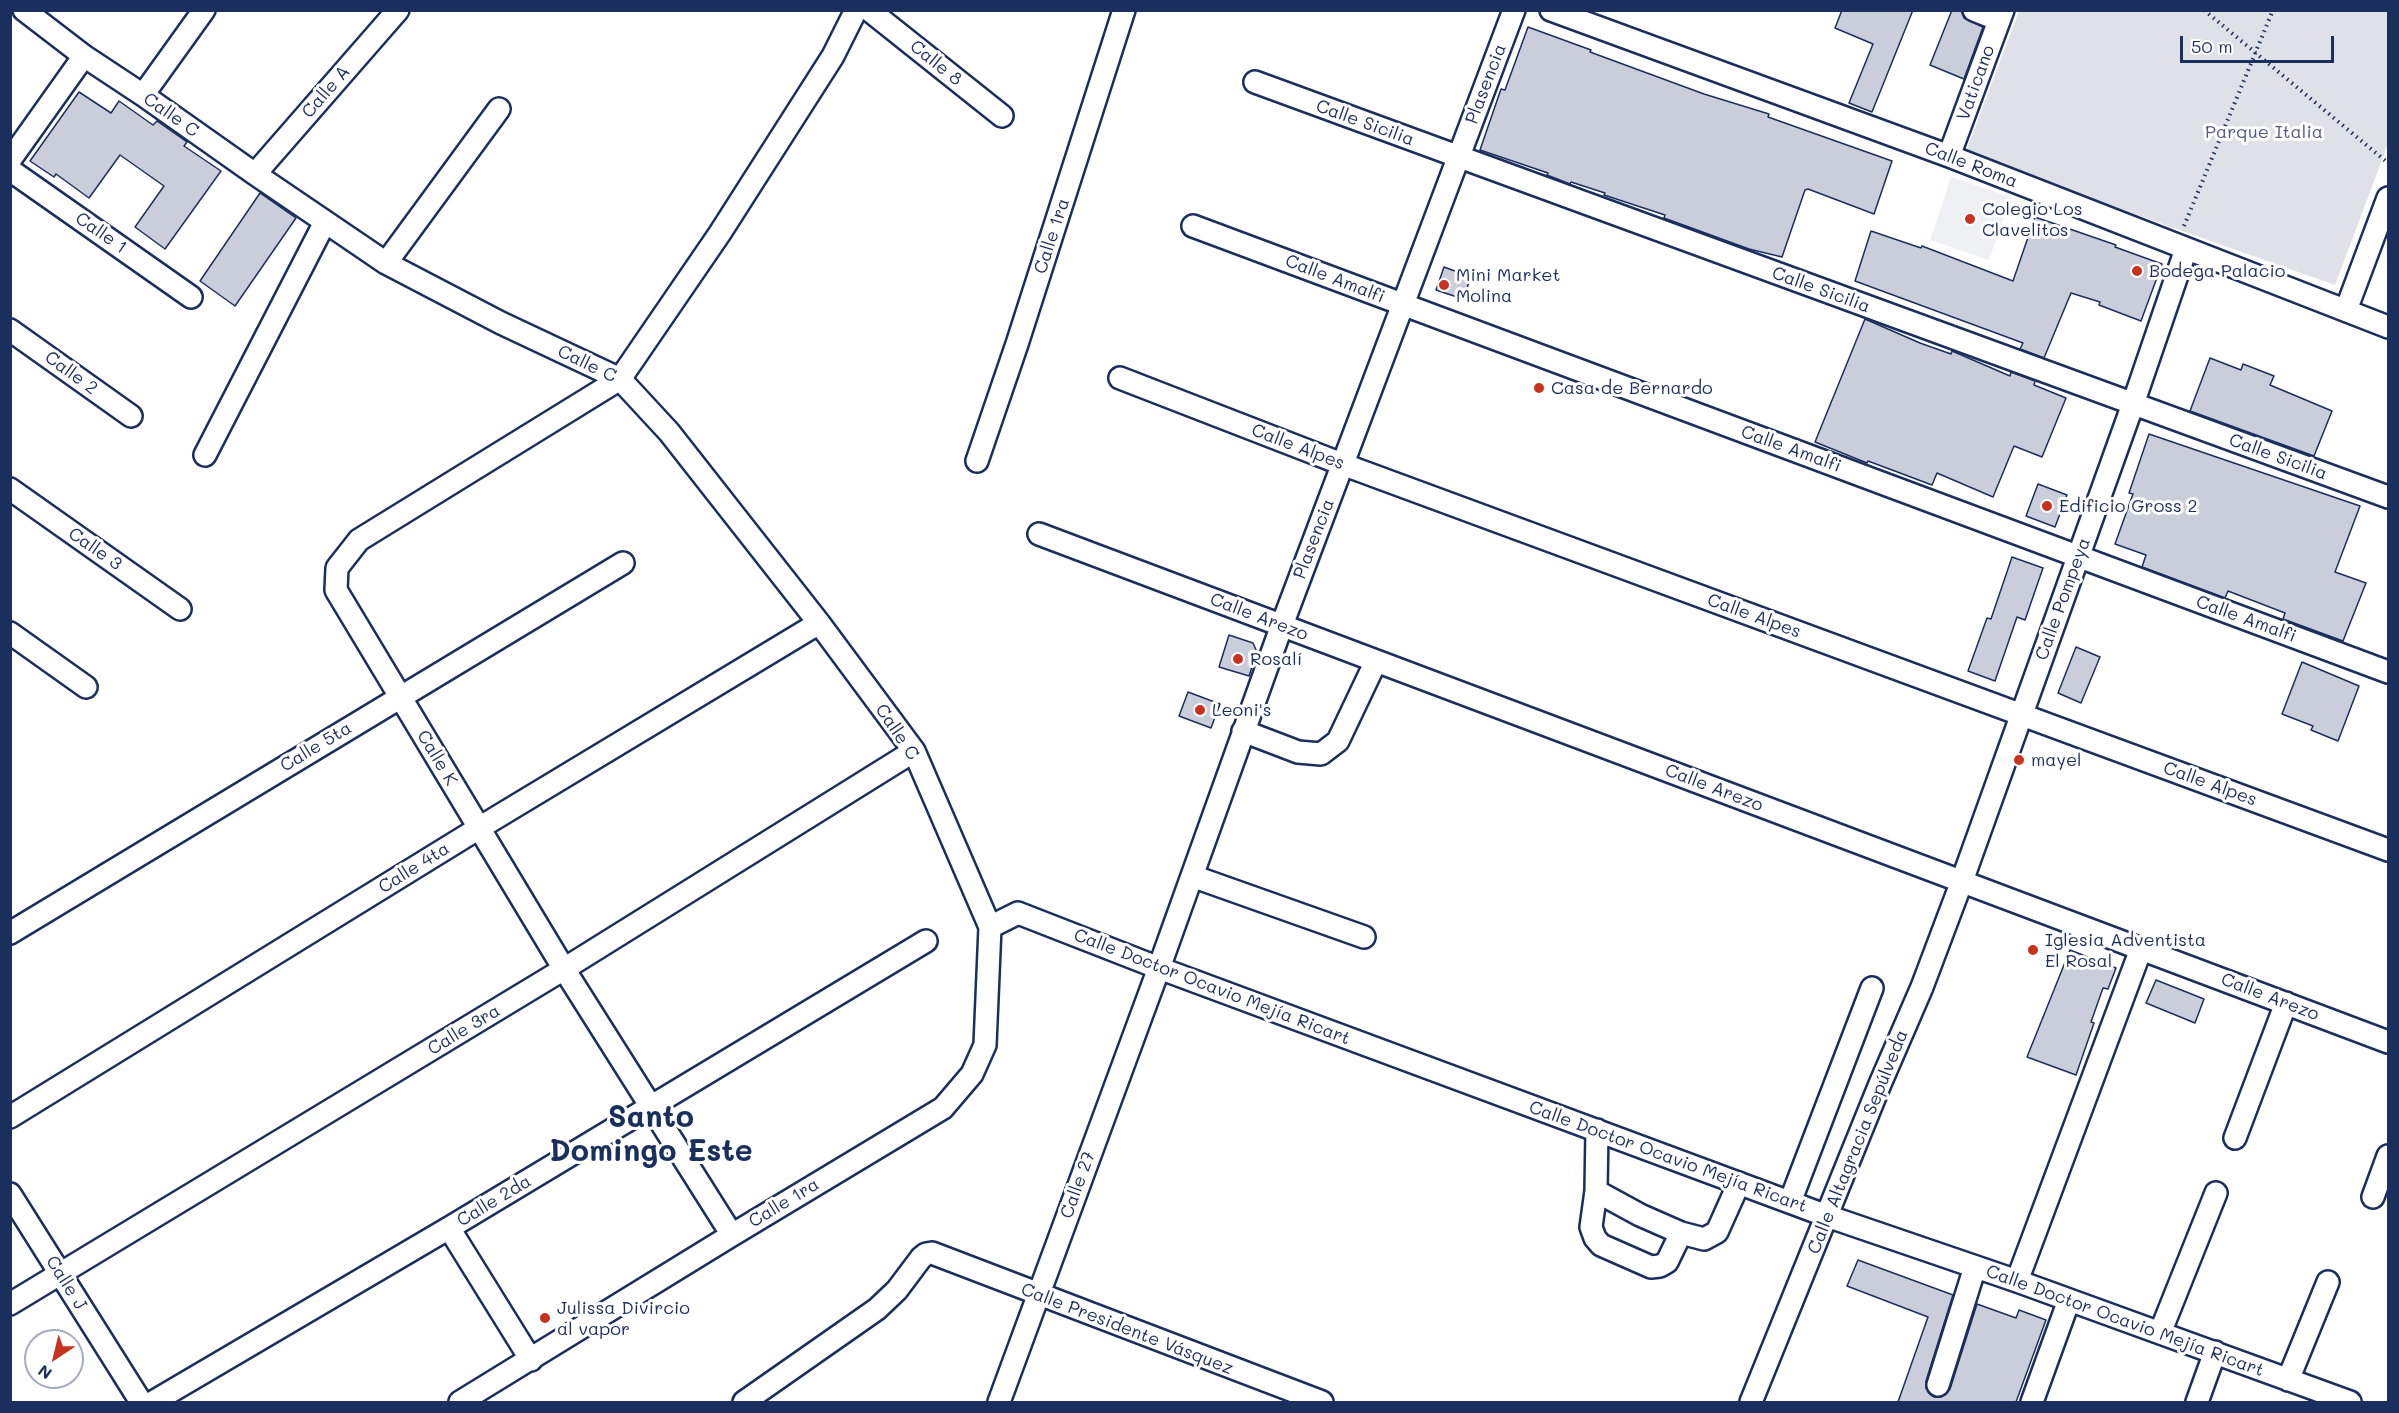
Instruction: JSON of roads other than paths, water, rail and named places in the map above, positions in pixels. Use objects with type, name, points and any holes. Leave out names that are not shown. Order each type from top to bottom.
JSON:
[{"type":"street","points":[[143,95],[204,10]]},
{"type":"street","name":"Calle A","points":[[255,174],[398,10]]},
{"type":"street","points":[[621,379],[726,224],[833,56],[856,10]]},
{"type":"street","name":"Calle 8","points":[[869,10],[1002,116]]},
{"type":"street","name":"Calle 1ra","points":[[977,461],[1124,10]]},
{"type":"street","name":"Plasencia","points":[[1159,968],[1282,625],[1514,10]]},
{"type":"street","name":"Calle Roma","points":[[1551,10],[1949,156],[2388,327]]},
{"type":"street","points":[[1974,10],[2001,15]]},
{"type":"street","name":"Calle C","points":[[25,11],[84,56],[386,263],[501,323],[621,379],[669,432],[819,623],[914,751],[990,927]]},
{"type":"street","name":"Vaticano","points":[[1949,156],[2001,15]]},
{"type":"street","points":[[10,160],[84,56]]},
{"type":"street","name":"Calle Sicilia","points":[[1254,82],[2388,497]]},
{"type":"street","points":[[386,263],[499,109]]},
{"type":"street","name":"Calle 1","points":[[10,170],[191,297]]},
{"type":"street","points":[[2346,310],[2388,198]]},
{"type":"street","points":[[205,455],[325,222]]},
{"type":"street","name":"Calle Amalfi","points":[[1193,226],[2388,672]]},
{"type":"street","name":"Calle Pompeya","points":[[1962,881],[2133,404],[2181,247]]},
{"type":"street","name":"Calle 2","points":[[10,330],[131,416]]},
{"type":"street","name":"Calle Alpes","points":[[1120,378],[1342,464],[2388,850]]},
{"type":"street","name":"Calle K","points":[[621,379],[359,540],[337,568],[336,590],[564,969],[732,1235]]},
{"type":"street","name":"Calle 3","points":[[10,489],[180,609]]},
{"type":"street","name":"Calle Arezo","points":[[1040,534],[2388,1042]]},
{"type":"street","name":"Calle 5ta","points":[[10,933],[623,563]]},
{"type":"street","name":"Calle 4ta","points":[[10,1117],[819,623]]},
{"type":"street","points":[[10,633],[86,687]]},
{"type":"street","points":[[1244,731],[1298,752],[1321,754],[1338,741],[1376,661]]},
{"type":"street","name":"Calle 3ra","points":[[10,1304],[564,969],[914,751]]},
{"type":"street","points":[[1192,876],[1364,938]]},
{"type":"street","name":"Calle Altagracia Sepúlveda","points":[[1751,1402],[1880,1084],[1922,987],[1962,881]]},
{"type":"street","name":"Calle Doctor Ocavio Mejía Ricart","points":[[990,927],[1018,913],[1159,968],[1790,1203],[2018,1281],[2350,1402]]},
{"type":"street","name":"Calle 1ra","points":[[460,1402],[943,1108],[972,1074],[985,1045],[990,927]]},
{"type":"street","name":"Calle 2da","points":[[153,1402],[449,1228],[926,941]]},
{"type":"street","points":[[2018,1281],[2141,949]]},
{"type":"street","name":"Calle 27","points":[[999,1402],[1159,968]]},
{"type":"street","points":[[1790,1203],[1872,988]]},
{"type":"street","points":[[2235,1138],[2286,1003]]},
{"type":"street","points":[[1597,1130],[1596,1191],[1591,1227],[1595,1238],[1601,1245],[1651,1267],[1667,1262],[1681,1233]]},
{"type":"street","points":[[2373,1197],[2388,1156]]},
{"type":"street","points":[[1596,1191],[1640,1215],[1681,1233],[1704,1239],[1717,1232],[1739,1183]]},
{"type":"street","points":[[2160,1333],[2216,1193]]},
{"type":"street","name":"Calle J","points":[[10,1194],[141,1402]]},
{"type":"street","points":[[449,1228],[531,1360]]},
{"type":"street","name":"Calle Presidente Vásquez","points":[[744,1402],[877,1310],[897,1290],[921,1258],[932,1253],[1315,1401]]},
{"type":"street","points":[[1938,1385],[1976,1267]]},
{"type":"street","points":[[2288,1380],[2328,1282]]},
{"type":"street","points":[[2032,1402],[2069,1300]]},
{"type":"street","points":[[2197,1402],[2214,1352]]},
{"type":"place","name":"Colegio Los Clavelitos","points":[[1970,219]]},
{"type":"place","name":"Bodega Palacio","points":[[2137,271]]},
{"type":"place","name":"Mini Market Molina","points":[[1444,285]]},
{"type":"place","name":"Casa de Bernardo","points":[[1539,388]]},
{"type":"place","name":"Edificio Gross 2","points":[[2047,506]]},
{"type":"place","name":"Rosalí","points":[[1238,659]]},
{"type":"place","name":"Leoni's","points":[[1200,710]]},
{"type":"place","name":"mayel","points":[[2019,760]]},
{"type":"place","name":"Iglesia Adventista El Rosal","points":[[2033,950]]},
{"type":"place","name":"Julissa Divircio al vapor","points":[[545,1318]]},
{"type":"district","name":"Santo Domingo Este","points":[[651,1135]]},
{"type":"park label","name":"Parque Italia","points":[[2264,132]]}]
